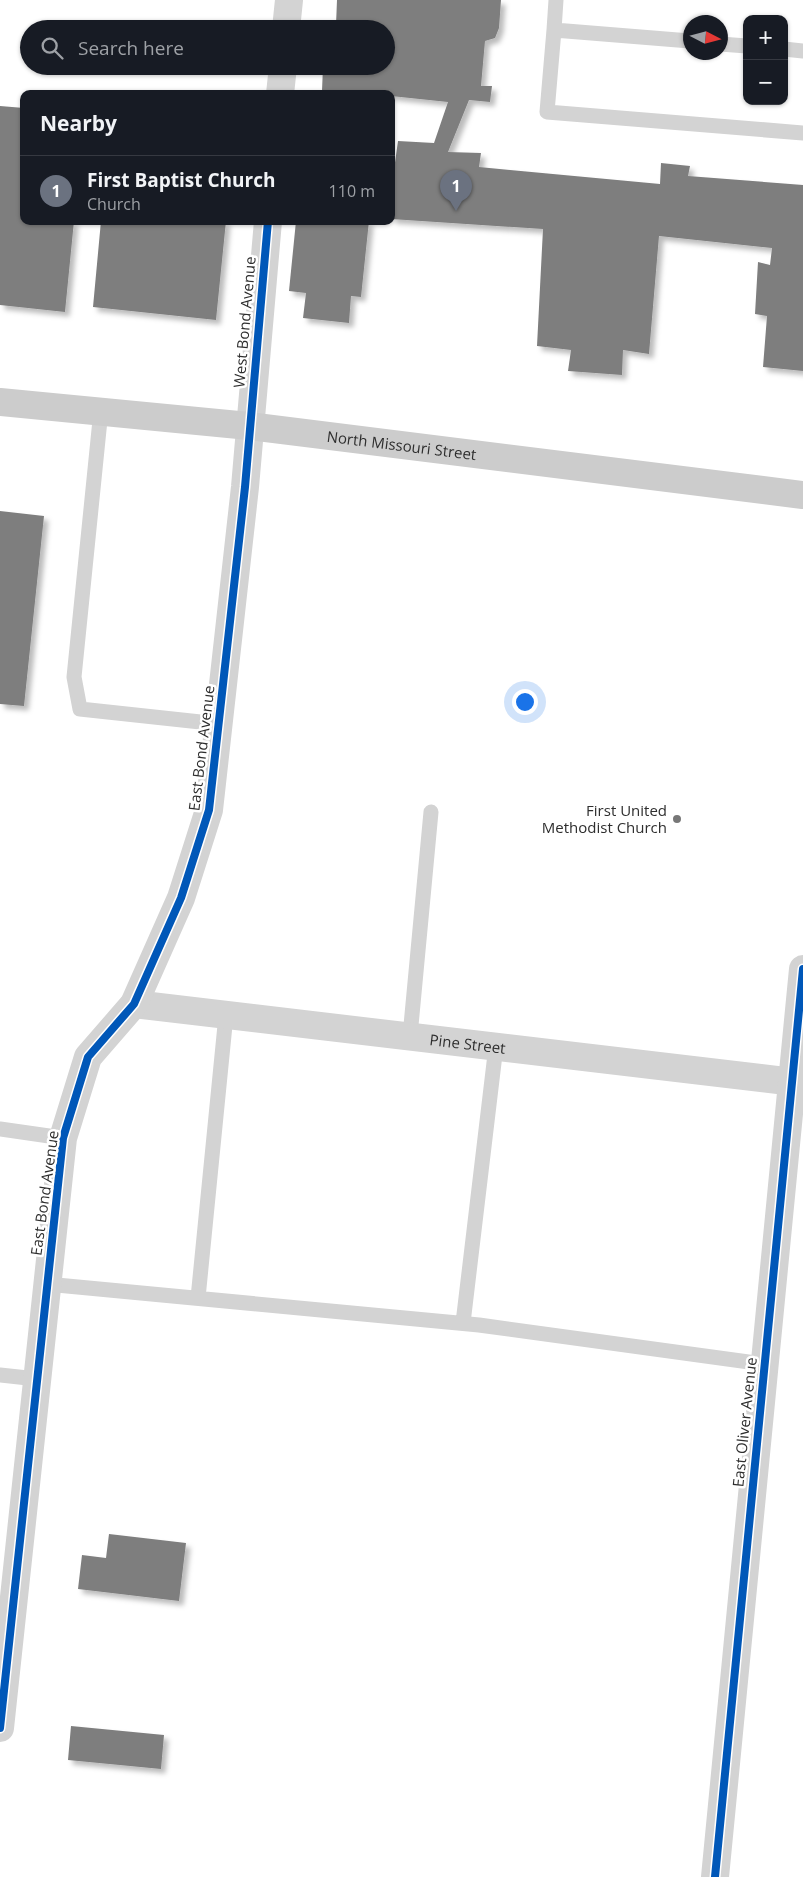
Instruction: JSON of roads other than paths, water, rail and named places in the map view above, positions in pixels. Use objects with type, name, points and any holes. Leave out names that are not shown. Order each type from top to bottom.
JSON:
[{"type":"main road","name":"North Missouri Street","points":[[0,402],[101,410],[250,426],[803,495]]},
{"type":"street","points":[[287,20],[289,0]]},
{"type":"street","points":[[280,90],[282,75]]},
{"type":"street","name":"West Bond Avenue","points":[[250,426],[268,225]]},
{"type":"street","name":"East Bond Avenue","points":[[0,1728],[46,1284],[64,1138],[88,1057],[134,1004],[181,898],[208,810],[219,724],[250,426]]},
{"type":"street","name":"East Oliver Avenue","points":[[715,1877],[764,1364],[797,1082],[803,969]]},
{"type":"street","name":"Pine Street","points":[[134,1004],[797,1082]]},
{"type":"lane","points":[[556,0],[547,112],[803,133]]},
{"type":"lane","points":[[554,30],[683,40]]},
{"type":"lane","points":[[728,45],[743,46]]},
{"type":"lane","points":[[788,49],[803,50]]},
{"type":"lane","points":[[101,410],[74,677],[80,709],[219,724]]},
{"type":"lane","points":[[410,1036],[431,812]]},
{"type":"lane","points":[[198,1298],[226,1014]]},
{"type":"lane","points":[[463,1323],[496,1046]]},
{"type":"lane","points":[[0,1129],[64,1138]]},
{"type":"lane","points":[[46,1284],[463,1323],[764,1364]]},
{"type":"lane","points":[[0,1375],[37,1379]]},
{"type":"place","name":"First Baptist Church","points":[[456,211]]},
{"type":"place","name":"First United Methodist Church","points":[[677,819]]}]
